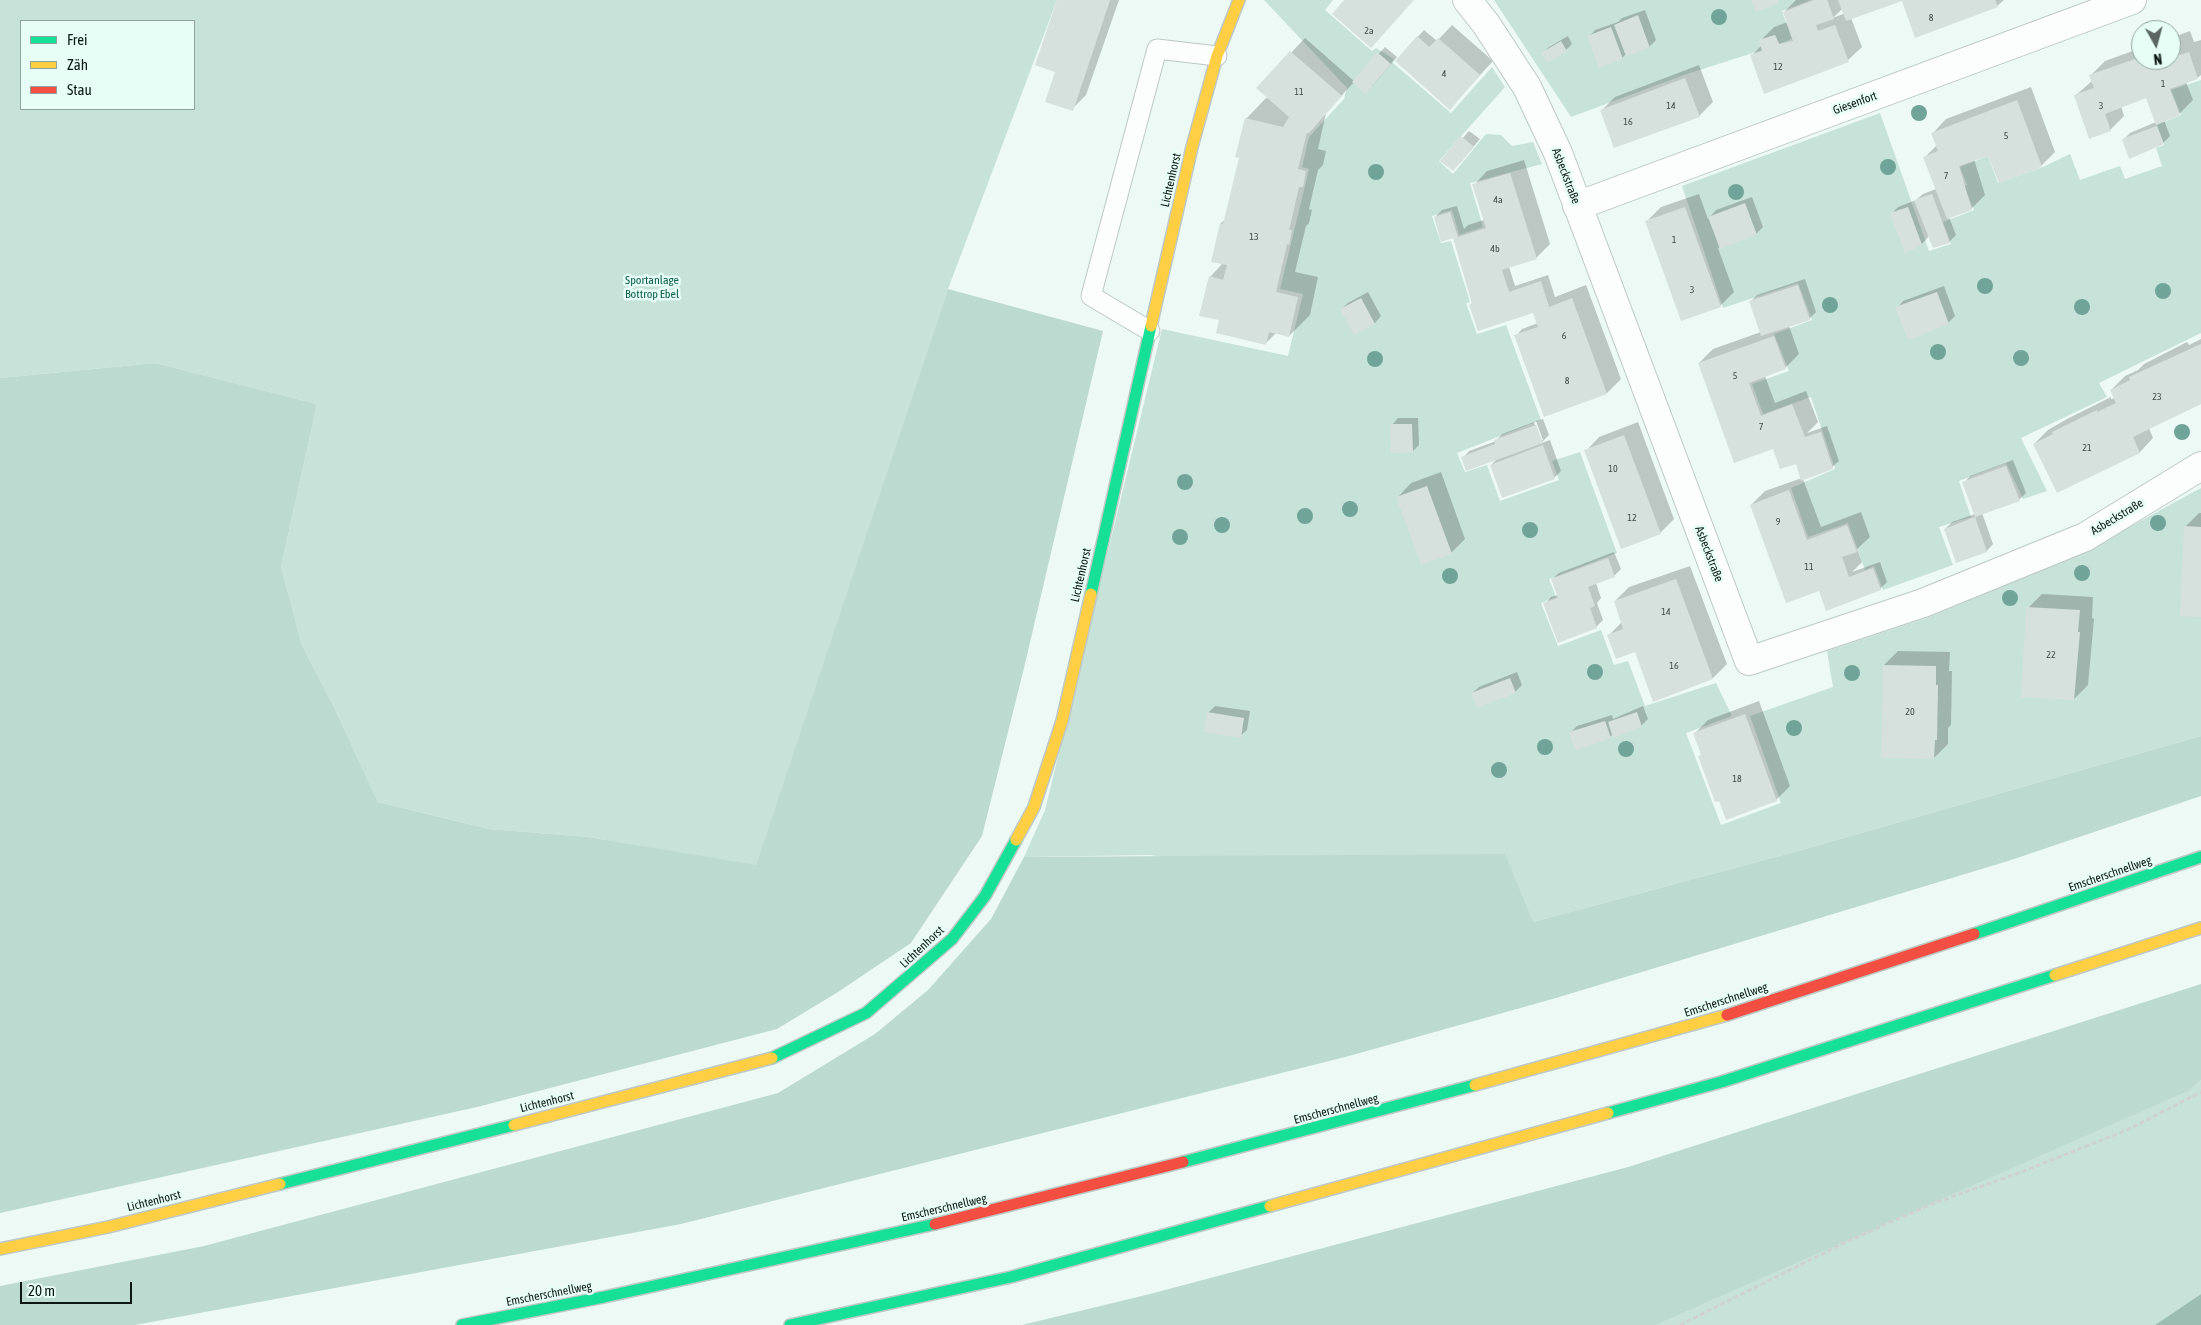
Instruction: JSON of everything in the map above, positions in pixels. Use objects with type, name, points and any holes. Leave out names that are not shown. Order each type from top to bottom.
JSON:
[{"type":"main road","name":"Lichtenhorst","points":[[0,1249],[108,1227],[698,1078],[778,1056],[866,1013],[952,939],[984,896],[1034,807],[1062,721],[1192,147],[1217,56],[1239,0]]},
{"type":"main road","name":"Emscherschnellweg","points":[[462,1325],[604,1297],[992,1211],[1334,1124],[1704,1022],[2201,857]]},
{"type":"main road","points":[[790,1325],[1011,1276],[1721,1082],[2201,928]]},
{"type":"street","name":"Asbeckstraße","points":[[1467,0],[1486,24],[1527,87],[1558,154],[1749,661],[1922,603],[2085,537],[2201,466]]},
{"type":"street","name":"Giesenfort","points":[[1577,206],[2132,0]]},
{"type":"lane","points":[[1150,331],[1091,296],[1157,49],[1217,56]]},
{"type":"path","points":[[1680,1325],[1865,1234],[1932,1204],[2016,1174],[2127,1130],[2201,1092]]},
{"type":"green space","name":"Sportanlage Bottrop Ebel","points":[[0,0],[1057,0],[948,289],[756,866],[588,837],[489,829],[378,802],[334,707],[302,645],[281,567],[317,404],[155,363],[0,378]]},
{"type":"green space","points":[[1264,0],[1333,0],[1325,10],[1372,51],[1376,48],[1394,59],[1392,62],[1451,113],[1492,67],[1505,87],[1439,161],[1453,174],[1486,134],[1501,135],[1512,146],[1533,142],[1542,164],[1470,183],[1483,227],[1459,235],[1452,210],[1432,216],[1441,243],[1451,241],[1470,302],[1466,303],[1477,334],[1506,325],[1541,420],[1457,453],[1465,472],[1487,465],[1500,501],[1559,480],[1552,461],[1580,452],[1617,553],[1549,579],[1556,597],[1541,603],[1558,646],[1601,630],[1614,665],[1628,661],[1645,706],[1716,683],[1732,716],[1686,733],[1721,825],[1781,803],[1750,716],[1833,687],[1827,651],[1929,617],[2089,549],[2201,488],[2201,736],[1798,851],[1533,922],[1151,855],[1024,857],[1045,810],[1162,329],[1288,356],[1303,294],[1280,289],[1309,169],[1302,167],[1309,137],[1344,99],[1347,88]]},
{"type":"green space","points":[[1494,0],[1811,0],[1782,11],[1792,39],[1779,44],[1775,35],[1759,40],[1762,50],[1684,75],[1571,117]]},
{"type":"green space","points":[[2201,80],[2201,333],[2099,383],[2107,397],[2021,438],[2047,491],[2023,499],[2006,463],[1959,481],[1971,517],[1939,527],[1953,565],[1883,590],[1874,566],[1865,570],[1848,523],[1808,537],[1791,488],[1835,469],[1811,397],[1763,414],[1752,384],[1789,371],[1774,334],[1812,320],[1798,283],[1723,308],[1682,186],[1880,113],[1929,251],[1951,244],[1943,222],[1974,210],[1964,186],[1967,185],[1960,167],[1988,156],[1998,183],[2043,167],[2070,154],[2080,180],[2120,166],[2125,179],[2162,166],[2156,148],[2164,145],[2157,125],[2181,115],[2171,90]]},
{"type":"green space","points":[[2201,1080],[2201,1294],[2155,1325],[1656,1325],[2187,1091]]},
{"type":"shaded area","points":[[948,289],[1103,331],[1024,668],[982,836],[911,943],[838,992],[777,1029],[477,1107],[0,1213],[0,378],[155,363],[317,404],[281,567],[302,645],[334,707],[378,802],[489,829],[588,837],[756,865]]},
{"type":"shaded area","points":[[2201,736],[2201,796],[2008,861],[1556,998],[1349,1056],[681,1224],[135,1325],[0,1325],[0,1286],[204,1246],[778,1093],[875,1034],[928,990],[991,919],[1024,857],[1505,854],[1533,922],[1798,851]]},
{"type":"shaded area","points":[[2201,984],[2201,1080],[2188,1091],[1656,1325],[1022,1325],[1150,1294],[1628,1167]]},
{"type":"shaded area","points":[[2201,1294],[2201,1325],[2155,1325]]},
{"type":"building","points":[[1057,0],[1110,0],[1073,111],[1045,102],[1055,72],[1035,65]]},
{"type":"building","points":[[1344,0],[1414,0],[1371,48],[1332,14]]},
{"type":"building","points":[[1751,0],[1778,0],[1779,3],[1755,12]]},
{"type":"building","points":[[1814,0],[1827,0],[1834,19],[1816,25],[1818,31],[1835,25],[1849,62],[1764,94],[1750,55],[1762,51],[1759,40],[1775,35],[1779,44],[1793,41],[1783,12]]},
{"type":"building","points":[[1838,0],[1995,0],[1998,7],[1915,38],[1902,1],[1846,21]]},
{"type":"building","points":[[1638,15],[1650,48],[1626,56],[1614,25]]},
{"type":"building","points":[[1611,27],[1623,59],[1599,68],[1587,36]]},
{"type":"building","points":[[1417,36],[1429,47],[1438,38],[1480,75],[1450,110],[1395,61]]},
{"type":"building","points":[[1561,41],[1567,51],[1547,63],[1541,53]]},
{"type":"building","points":[[1290,51],[1342,96],[1308,134],[1307,132],[1298,169],[1306,171],[1303,187],[1299,187],[1289,230],[1292,230],[1289,245],[1287,244],[1276,292],[1298,297],[1289,337],[1269,332],[1266,345],[1216,333],[1219,320],[1199,316],[1209,276],[1223,280],[1227,265],[1211,262],[1220,223],[1223,224],[1239,158],[1235,157],[1245,118],[1283,127],[1289,117],[1256,88]]},
{"type":"building","points":[[1377,52],[1391,64],[1365,94],[1352,82]]},
{"type":"building","points":[[2189,52],[2198,79],[2170,89],[2180,115],[2156,125],[2146,98],[2105,114],[2111,131],[2089,139],[2074,95],[2094,88],[2089,75],[2131,60],[2131,70],[2181,70],[2181,55]]},
{"type":"building","points":[[1685,78],[1700,117],[1614,148],[1600,110]]},
{"type":"building","points":[[2017,100],[2042,167],[1999,183],[1988,156],[1959,166],[1972,210],[1947,219],[1923,157],[1938,151],[1931,133]]},
{"type":"building","points":[[2157,126],[2164,144],[2129,159],[2122,139]]},
{"type":"building","points":[[1461,136],[1474,147],[1453,171],[1440,161]]},
{"type":"building","points":[[1510,173],[1537,259],[1502,270],[1509,292],[1541,281],[1549,307],[1572,298],[1607,394],[1544,417],[1514,335],[1538,327],[1533,313],[1478,331],[1469,305],[1472,304],[1453,238],[1441,242],[1434,217],[1450,212],[1458,237],[1486,228],[1472,184]]},
{"type":"building","points":[[1932,194],[1950,243],[1933,248],[1914,200]]},
{"type":"building","points":[[1745,203],[1757,235],[1720,249],[1708,217]]},
{"type":"building","points":[[1685,207],[1721,307],[1681,321],[1645,221]]},
{"type":"building","points":[[1908,207],[1922,245],[1905,253],[1890,213]]},
{"type":"building","points":[[1798,285],[1810,320],[1761,336],[1749,301]]},
{"type":"building","points":[[1937,292],[1949,324],[1908,340],[1895,307]]},
{"type":"building","points":[[1361,298],[1375,324],[1354,335],[1340,309]]},
{"type":"building","points":[[1774,336],[1786,369],[1749,383],[1761,416],[1792,404],[1805,437],[1821,432],[1833,469],[1801,481],[1796,464],[1780,469],[1773,449],[1734,463],[1698,363]]},
{"type":"building","points":[[2201,344],[2201,404],[2133,437],[2140,453],[2057,493],[2033,444],[2053,434],[2052,432],[2116,403],[2110,390],[2130,380],[2129,377]]},
{"type":"building","points":[[1390,424],[1412,424],[1413,452],[1391,453]]},
{"type":"building","points":[[1536,425],[1543,443],[1466,471],[1461,457],[1495,444],[1494,440]]},
{"type":"building","points":[[1624,435],[1661,534],[1621,549],[1584,450]]},
{"type":"building","points":[[1543,445],[1555,479],[1502,498],[1490,465]]},
{"type":"building","points":[[2006,466],[2020,501],[1975,517],[1962,482]]},
{"type":"building","points":[[1427,486],[1452,554],[1421,565],[1396,497]]},
{"type":"building","points":[[1789,490],[1807,540],[1847,525],[1857,552],[1842,557],[1849,577],[1873,568],[1881,590],[1826,611],[1819,591],[1786,603],[1750,505]]},
{"type":"building","points":[[1975,517],[1987,552],[1956,563],[1944,529]]},
{"type":"building","points":[[2184,526],[2201,527],[2201,617],[2180,616]]},
{"type":"building","points":[[1608,558],[1615,577],[1588,587],[1595,606],[1590,608],[1597,628],[1558,643],[1543,603],[1558,598],[1551,579]]},
{"type":"building","points":[[1676,579],[1713,679],[1653,702],[1635,652],[1616,659],[1607,635],[1623,629],[1614,601]]},
{"type":"building","points":[[2026,607],[2080,610],[2074,700],[2021,697]]},
{"type":"building","points":[[1883,665],[1936,666],[1936,685],[1938,685],[1937,740],[1935,740],[1934,759],[1881,758]]},
{"type":"building","points":[[1510,678],[1516,693],[1477,708],[1471,693]]},
{"type":"building","points":[[1207,712],[1244,718],[1241,738],[1204,732]]},
{"type":"building","points":[[1637,712],[1642,727],[1613,738],[1608,722]]},
{"type":"building","points":[[1745,714],[1777,801],[1726,820],[1719,801],[1715,802],[1698,756],[1701,755],[1693,733]]},
{"type":"building","points":[[1605,721],[1611,738],[1578,750],[1574,748],[1569,732]]},
{"type":"traffic: fast","points":[[1091,594],[1151,326]]},
{"type":"traffic: fast","points":[[772,1058],[866,1013],[952,939],[985,896],[1016,840]]},
{"type":"traffic: fast","points":[[1974,934],[2201,857]]},
{"type":"traffic: fast","points":[[1608,1113],[1721,1082],[2055,975]]},
{"type":"traffic: fast","points":[[1183,1162],[1475,1085]]},
{"type":"traffic: fast","points":[[280,1184],[514,1125]]},
{"type":"traffic: fast","points":[[790,1325],[1011,1277],[1270,1206]]},
{"type":"traffic: fast","points":[[462,1325],[604,1297],[935,1224]]},
{"type":"traffic: slow","points":[[1151,326],[1192,147],[1217,56],[1239,0]]},
{"type":"traffic: slow","points":[[1016,840],[1034,807],[1062,721],[1091,594]]},
{"type":"traffic: slow","points":[[2055,975],[2201,928]]},
{"type":"traffic: slow","points":[[1475,1085],[1727,1015]]},
{"type":"traffic: slow","points":[[514,1125],[772,1058]]},
{"type":"traffic: slow","points":[[1270,1206],[1608,1113]]},
{"type":"traffic: slow","points":[[0,1249],[108,1227],[280,1184]]},
{"type":"traffic: jam","points":[[1727,1015],[1974,934]]},
{"type":"traffic: jam","points":[[935,1224],[1183,1162]]}]
